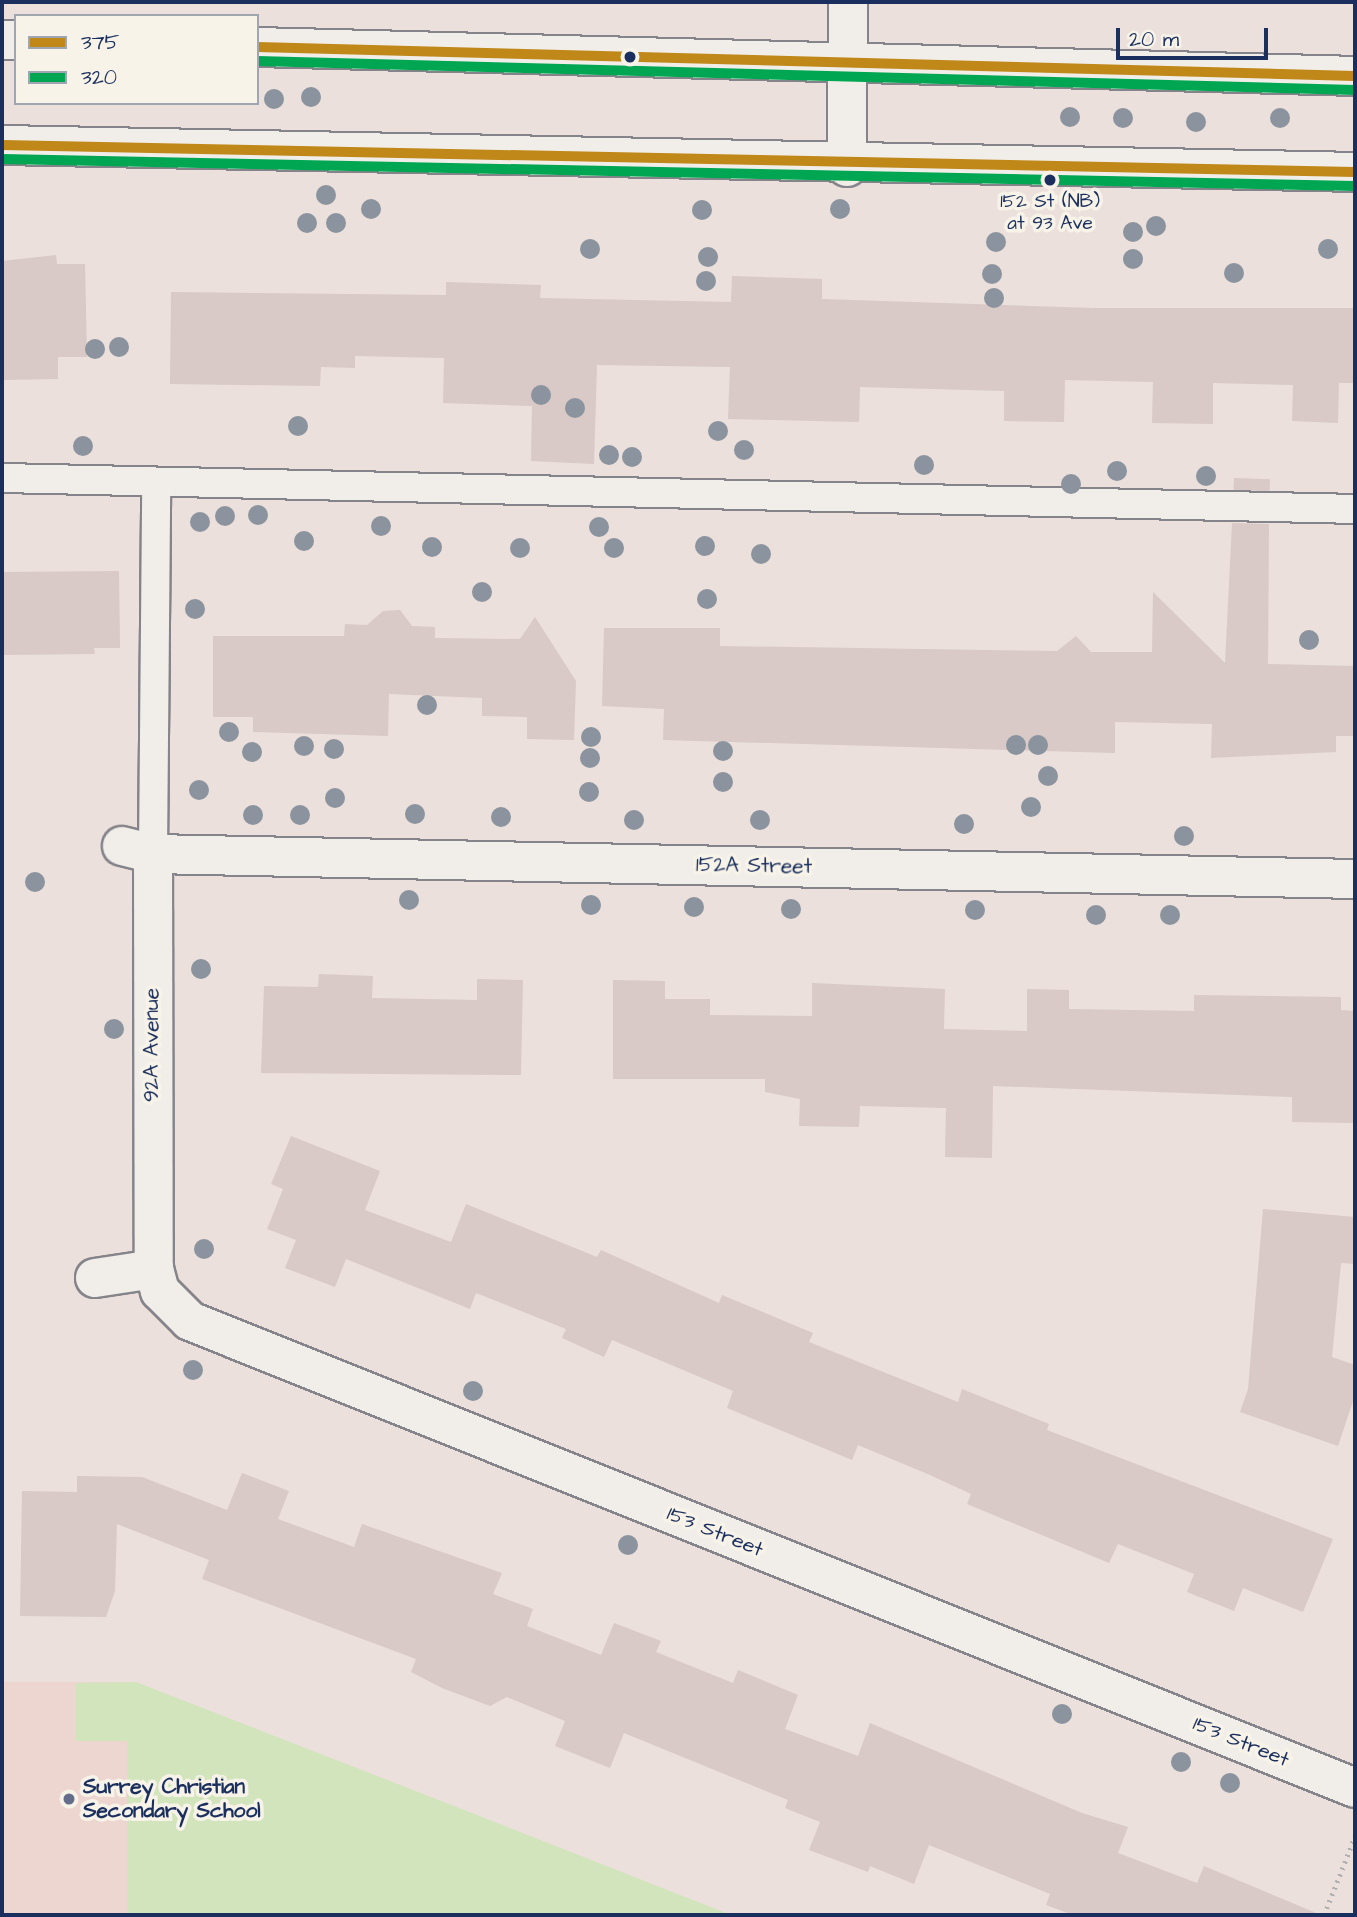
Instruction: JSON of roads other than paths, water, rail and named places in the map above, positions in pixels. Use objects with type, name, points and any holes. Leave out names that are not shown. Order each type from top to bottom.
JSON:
[{"type":"street","points":[[847,167],[848,2]]},
{"type":"street","points":[[259,47],[1355,76]]},
{"type":"street","points":[[2,145],[847,167],[1355,172]]},
{"type":"street","name":"152A Street","points":[[137,850],[1355,879]]},
{"type":"street","name":"92A Avenue","points":[[137,850],[154,1269]]},
{"type":"street","points":[[95,1278],[154,1269]]},
{"type":"street","name":"153 Street","points":[[154,1269],[160,1291],[190,1321],[1352,1778]]},
{"type":"lane","points":[[2,478],[156,484],[1355,509]]},
{"type":"lane","points":[[137,850],[156,484]]},
{"type":"place","name":"152 St (NB) at 93 Ave","points":[[1050,180]]},
{"type":"place","name":"Surrey Christian Secondary School","points":[[69,1799]]}]
